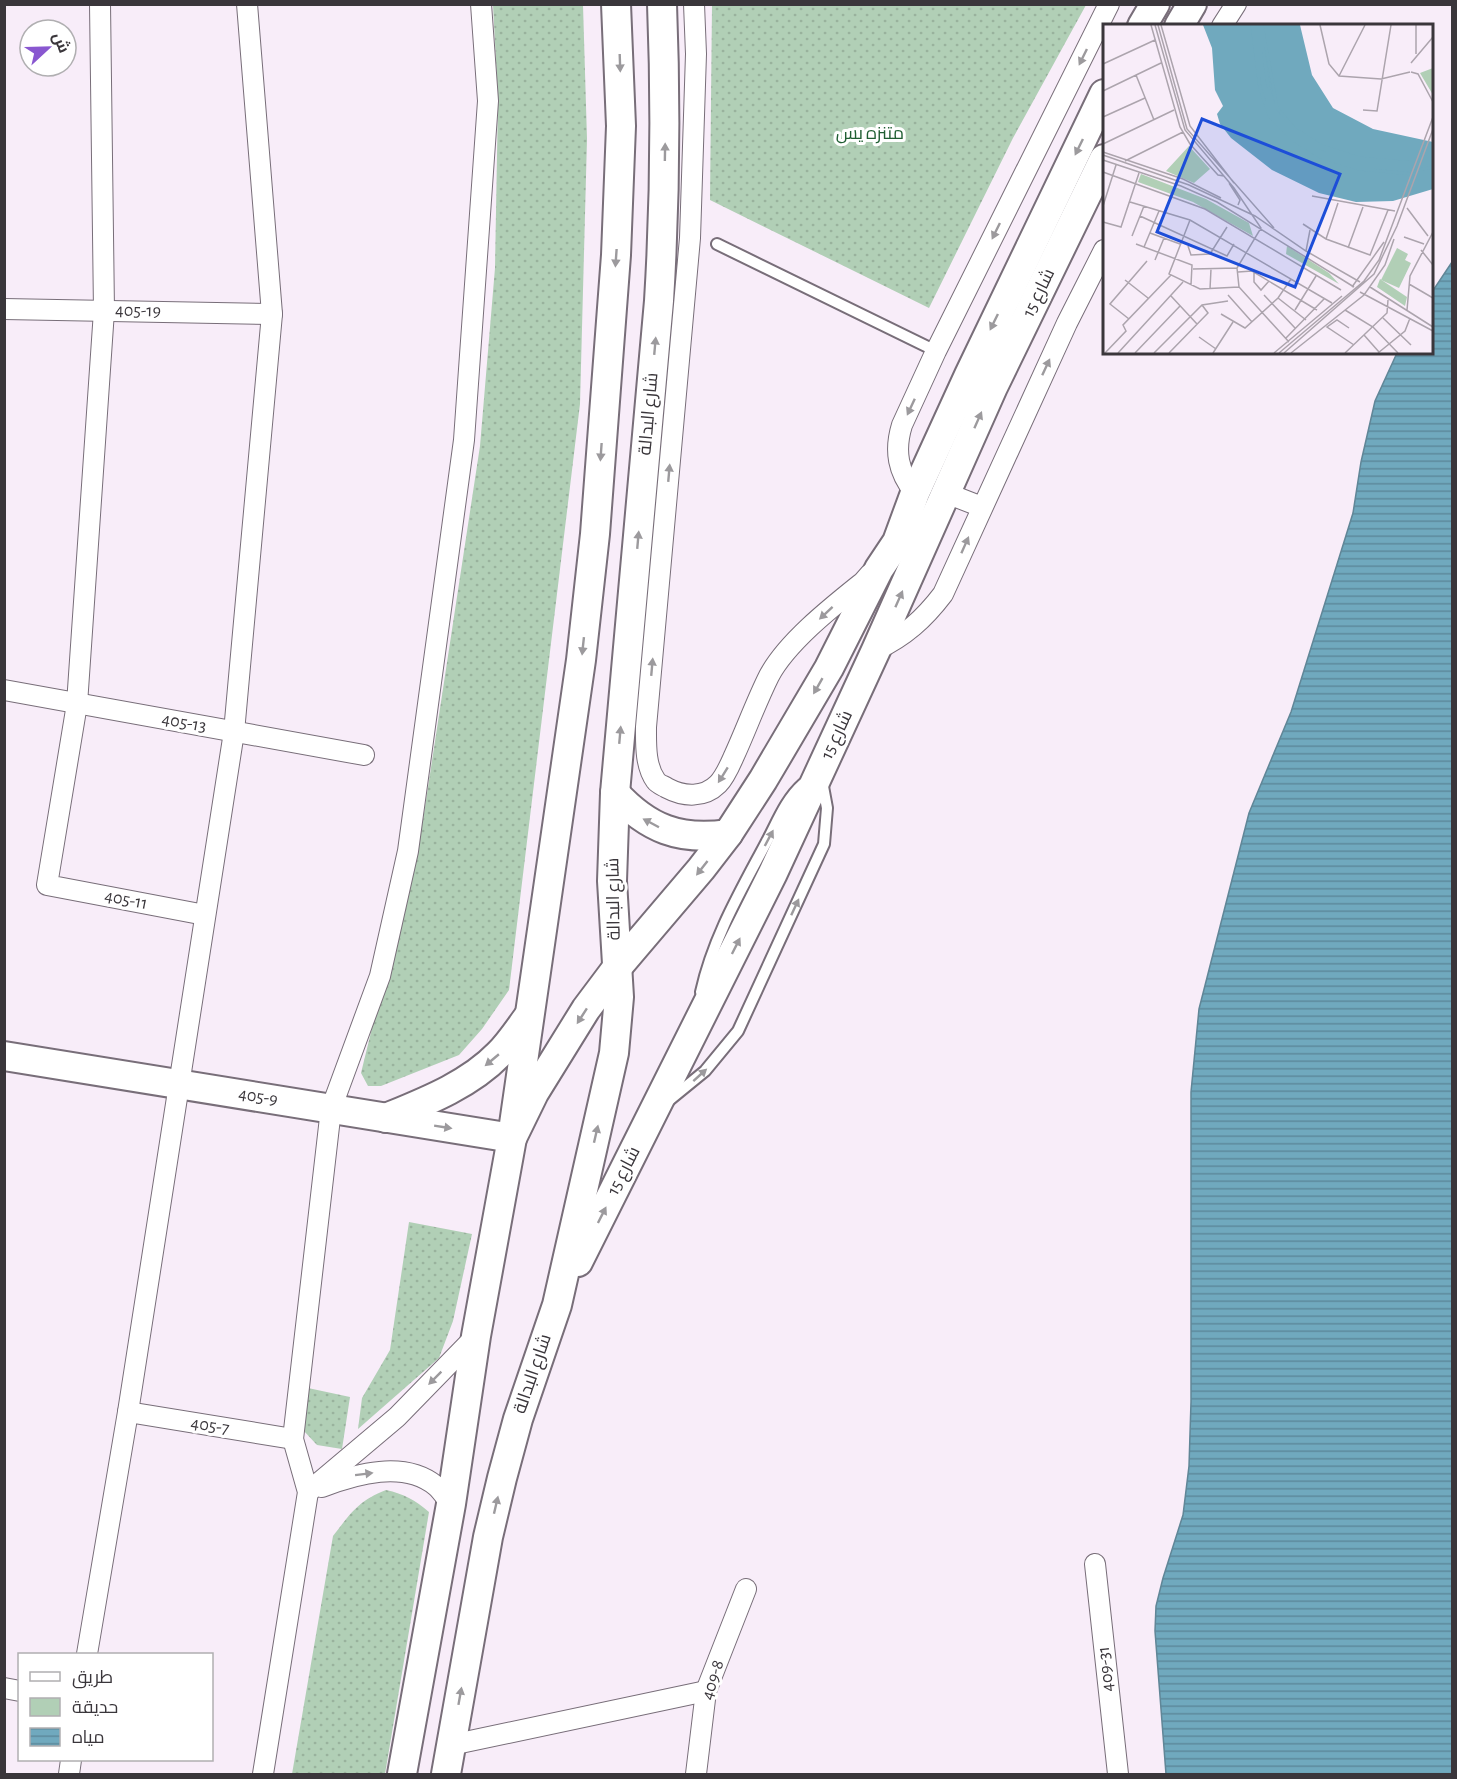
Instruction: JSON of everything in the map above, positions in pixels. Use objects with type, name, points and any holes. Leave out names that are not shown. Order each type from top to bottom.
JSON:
[{"type":"main road","points":[[402,1774],[451,1504],[476,1336],[512,1138],[580,671],[595,534],[620,191],[620,62],[616,4]]},
{"type":"main road","name":"شارع البدالة","points":[[446,1774],[488,1537],[518,1419],[557,1305],[614,1053],[619,997],[612,881],[615,793],[663,236],[666,149],[662,4]]},
{"type":"main road","points":[[1143,24],[1155,4]]},
{"type":"main road","points":[[1180,24],[1192,4]]},
{"type":"main road","name":"شارع 15","points":[[557,1305],[773,873],[876,650],[946,493],[981,381],[1103,96]]},
{"type":"main road","name":"شارع 15","points":[[512,1138],[559,1050],[616,969],[728,834],[763,780],[846,636],[879,569],[897,542],[915,493],[981,381],[1103,161]]},
{"type":"main road","points":[[846,636],[876,650]]},
{"type":"main road","points":[[615,793],[638,815],[665,830],[707,837],[728,834]]},
{"type":"main road","points":[[386,1118],[418,1105],[476,1074],[499,1054],[530,1016]]},
{"type":"main road","name":"405-9","points":[[4,1056],[512,1138]]},
{"type":"street","points":[[77,704],[104,311],[100,4]]},
{"type":"street","points":[[87,1653],[128,1412],[234,732],[272,314],[247,4]]},
{"type":"street","points":[[263,1774],[308,1492],[293,1439],[331,1109],[380,976],[408,851],[464,440],[488,101],[481,4]]},
{"type":"street","points":[[694,4],[696,54],[690,238],[646,727],[646,749],[656,782],[685,795],[701,794],[720,783],[770,674],[787,651],[863,582],[897,542]]},
{"type":"street","points":[[915,493],[902,473],[898,461],[898,437],[936,351],[1109,4]]},
{"type":"street","points":[[1223,24],[1236,4]]},
{"type":"street","points":[[876,650],[907,633],[933,608],[943,594],[1067,323],[1103,252]]},
{"type":"street","name":"405-19","points":[[4,309],[272,314]]},
{"type":"street","points":[[946,493],[982,507]]},
{"type":"street","name":"405-13","points":[[4,690],[364,755]]},
{"type":"street","name":"405-11","points":[[77,704],[47,885],[205,915]]},
{"type":"street","points":[[308,1492],[397,1417],[476,1336]]},
{"type":"street","name":"405-7","points":[[128,1412],[293,1439]]},
{"type":"street","points":[[308,1492],[350,1476],[390,1471],[416,1476],[435,1485],[451,1504]]},
{"type":"street","name":"409-31","points":[[1095,1564],[1118,1774]]},
{"type":"street","name":"409-8","points":[[696,1774],[706,1691],[746,1589]]},
{"type":"street","points":[[451,1745],[706,1691]]},
{"type":"lane","points":[[717,244],[936,351]]},
{"type":"lane","points":[[654,1111],[680,1093],[705,1071],[738,1031],[824,844],[827,808],[820,772]]},
{"type":"green space","name":"متنزه يس","points":[[712,4],[1086,5],[1013,138],[929,308],[710,200]]},
{"type":"green space","points":[[493,5],[583,5],[587,139],[580,404],[509,990],[482,1029],[459,1055],[381,1086],[368,1086],[361,1073],[423,820],[480,446],[495,268],[498,99]]},
{"type":"green space","points":[[409,1222],[472,1234],[453,1321],[439,1358],[358,1429],[362,1398],[390,1350]]},
{"type":"green space","points":[[308,1388],[350,1397],[342,1449],[317,1445],[303,1430]]},
{"type":"green space","points":[[386,1490],[409,1498],[429,1512],[385,1774],[292,1774],[333,1536],[362,1503]]},
{"type":"water","points":[[1452,262],[1452,1774],[1166,1774],[1155,1631],[1156,1606],[1183,1515],[1189,1466],[1191,1092],[1199,1009],[1249,813],[1291,712],[1353,513],[1361,462],[1375,401],[1397,354],[1433,354],[1433,290]]}]
